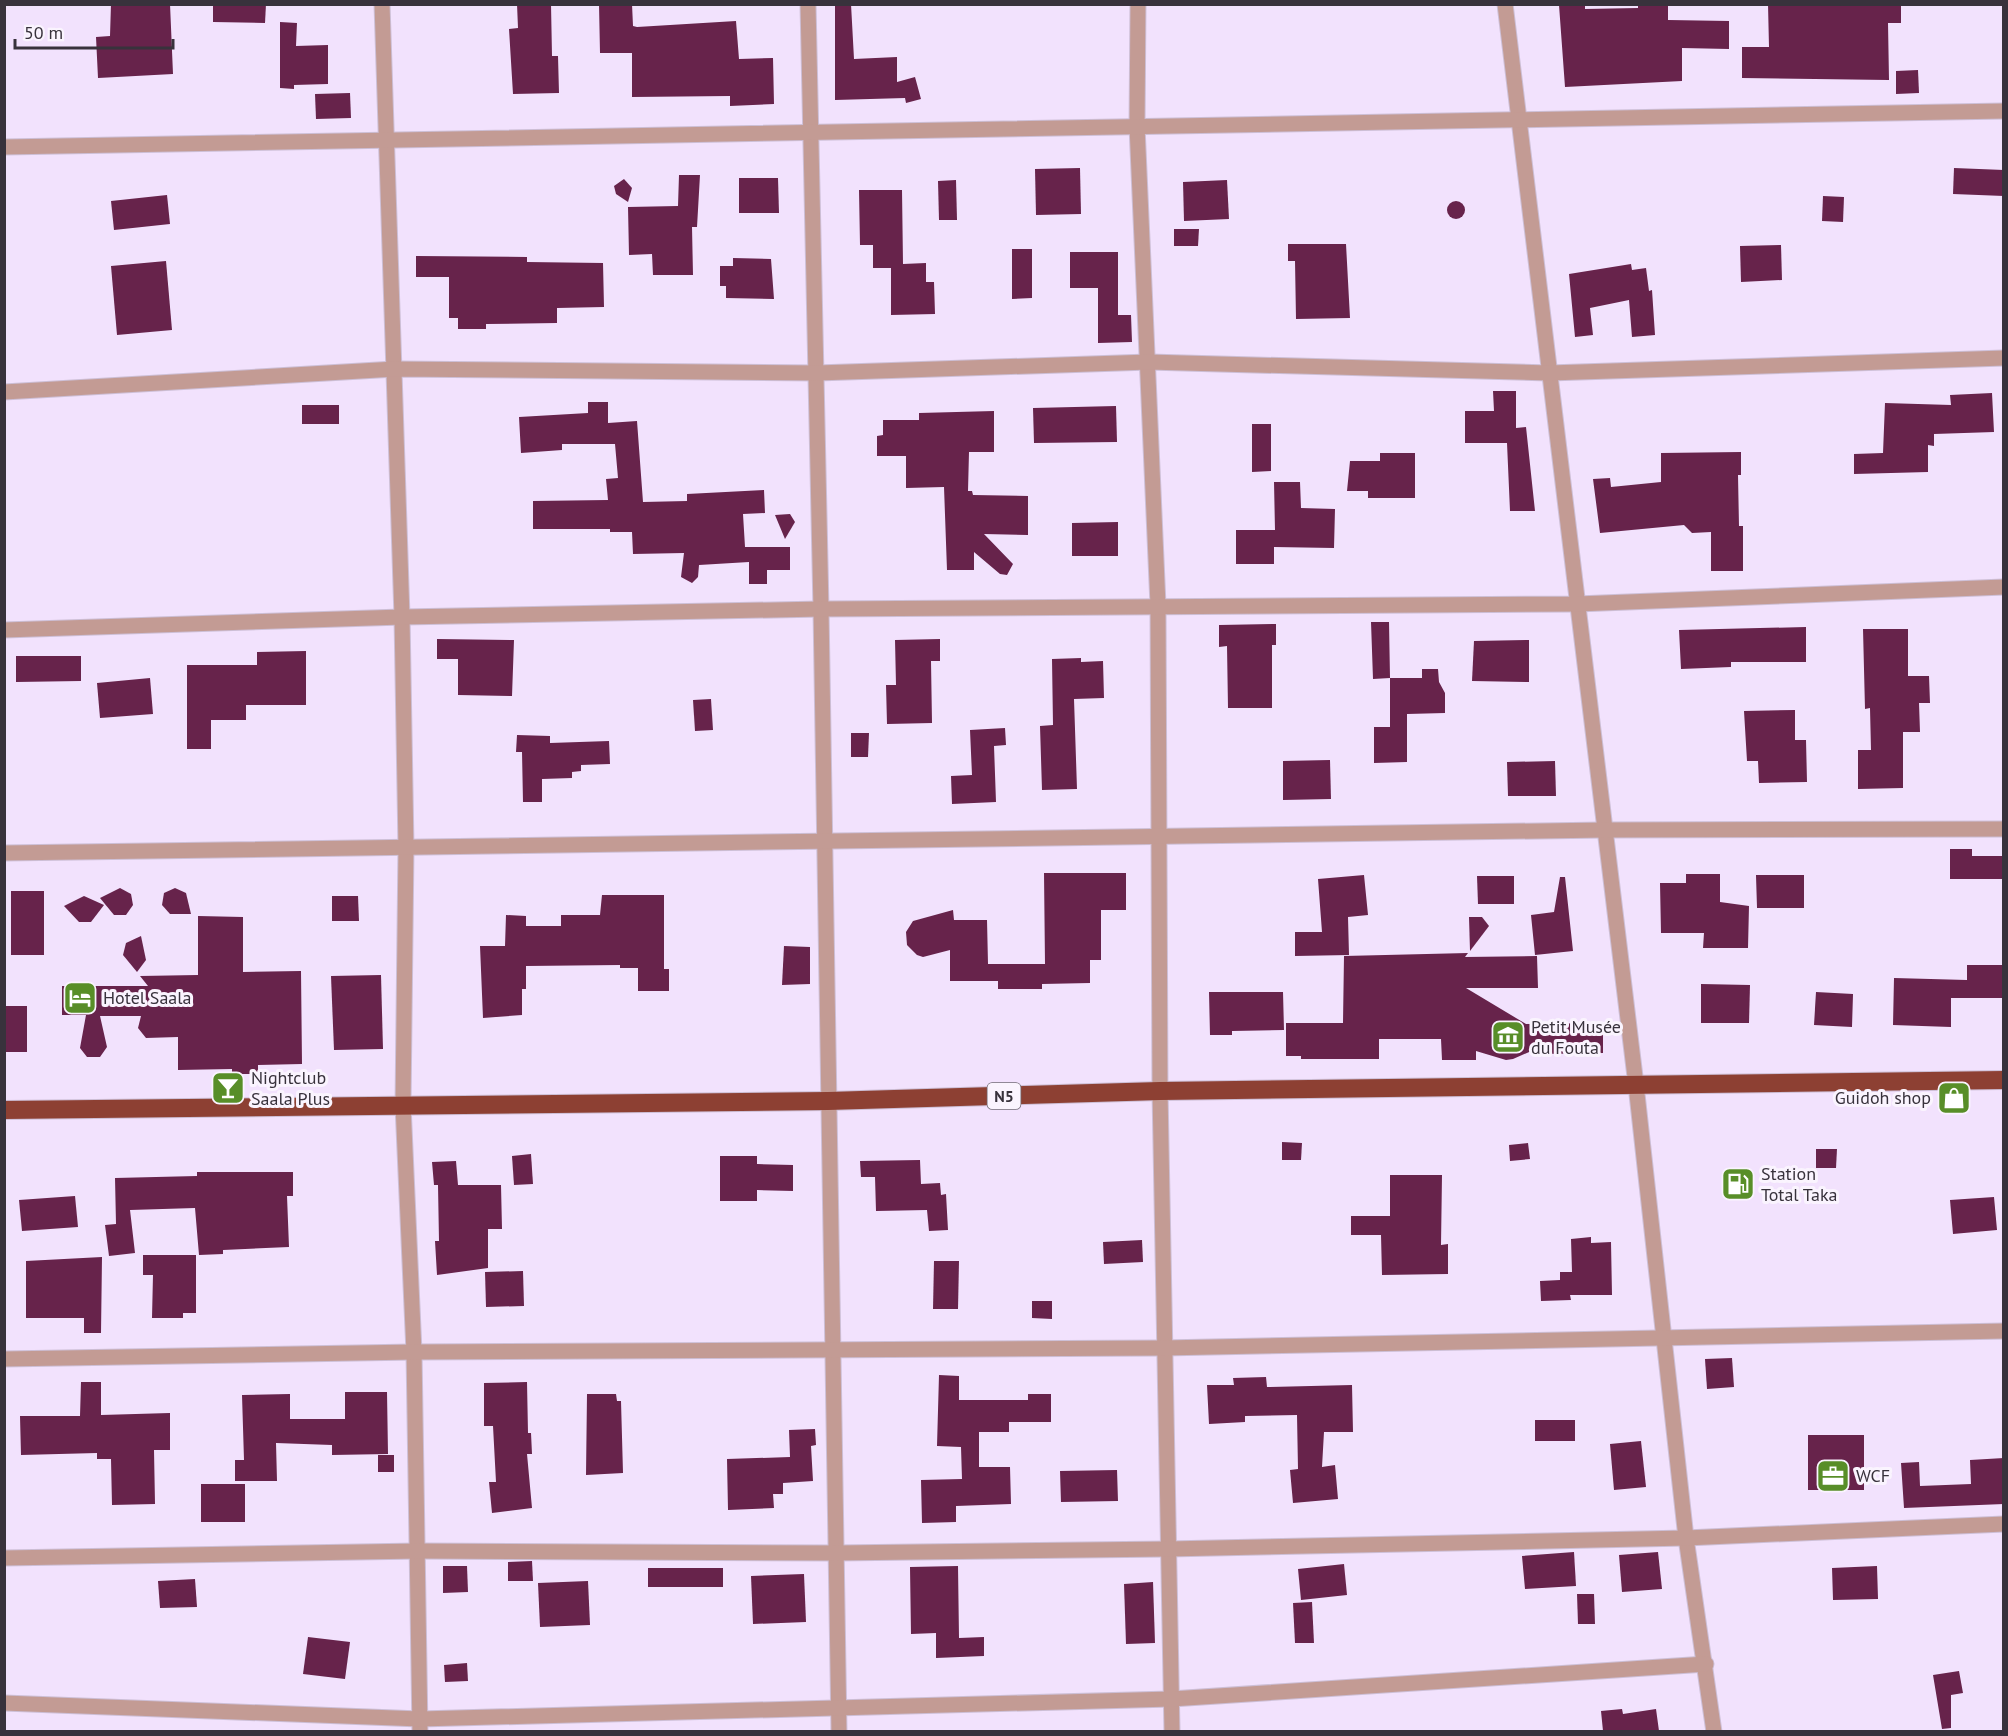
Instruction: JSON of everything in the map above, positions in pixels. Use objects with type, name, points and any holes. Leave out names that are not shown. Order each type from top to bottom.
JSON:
[{"type":"highway","name":"N5","points":[[4,1110],[828,1101],[1160,1091],[2004,1080]]},
{"type":"street","points":[[382,4],[402,617],[406,847],[403,1105],[414,1352],[420,1725]]},
{"type":"street","points":[[808,4],[817,373],[839,1731]]},
{"type":"street","points":[[1138,4],[1137,126],[1158,605],[1163,1348],[1172,1731]]},
{"type":"street","points":[[1504,4],[1636,1085],[1686,1538],[1714,1731]]},
{"type":"street","points":[[4,147],[2004,111]]},
{"type":"street","points":[[4,392],[395,369],[817,373],[1149,362],[1549,373],[2004,358]]},
{"type":"street","points":[[4,630],[402,617],[821,609],[1577,604],[2004,587]]},
{"type":"street","points":[[4,853],[1604,830],[2004,829]]},
{"type":"street","points":[[4,1359],[414,1352],[1163,1348],[1664,1340],[2004,1331]]},
{"type":"street","points":[[4,1558],[417,1551],[836,1553],[1168,1549],[1686,1538],[2004,1524]]},
{"type":"street","points":[[4,1703],[420,1725],[838,1708],[1171,1699],[1706,1664]]},
{"type":"building","points":[[111,4],[170,4],[173,74],[98,78],[96,37],[110,36]]},
{"type":"building","points":[[213,4],[266,4],[265,23],[213,22]]},
{"type":"building","points":[[517,4],[551,4],[552,56],[558,56],[559,93],[513,94],[509,29],[518,28]]},
{"type":"building","points":[[599,4],[632,4],[633,26],[637,27],[736,21],[739,59],[773,58],[774,104],[730,106],[730,96],[632,97],[632,53],[600,53]]},
{"type":"building","points":[[835,4],[851,4],[854,59],[897,57],[897,82],[915,77],[921,99],[906,103],[905,98],[835,100]]},
{"type":"building","points":[[1638,4],[1668,4],[1668,20],[1729,21],[1729,49],[1682,48],[1682,81],[1565,87],[1559,5],[1585,5],[1585,9],[1638,8]]},
{"type":"building","points":[[1768,4],[1901,4],[1901,23],[1888,23],[1889,80],[1742,78],[1742,47],[1769,47]]},
{"type":"building","points":[[280,22],[297,23],[296,46],[328,45],[328,84],[294,85],[294,89],[280,88]]},
{"type":"building","points":[[1918,70],[1919,93],[1896,94],[1896,71]]},
{"type":"building","points":[[350,93],[351,118],[316,119],[315,94]]},
{"type":"building","points":[[1080,168],[1081,214],[1036,215],[1035,169]]},
{"type":"building","points":[[1954,168],[2004,170],[2004,196],[1953,194]]},
{"type":"building","points":[[679,175],[700,175],[697,227],[692,227],[693,275],[653,275],[652,254],[629,255],[628,207],[678,206]]},
{"type":"building","points":[[739,178],[778,178],[779,213],[739,213]]},
{"type":"building","points":[[624,179],[632,188],[628,202],[616,194],[614,186]]},
{"type":"building","points":[[956,180],[957,220],[939,220],[938,181]]},
{"type":"building","points":[[1227,180],[1229,219],[1184,221],[1183,182]]},
{"type":"building","points":[[859,190],[902,190],[903,264],[926,263],[926,282],[934,282],[935,314],[891,315],[891,268],[873,268],[873,245],[860,245]]},
{"type":"building","points":[[167,195],[170,224],[114,230],[111,201]]},
{"type":"building","points":[[1823,196],[1844,197],[1843,222],[1822,221]]},
{"type":"building","points":[[1456,201],[1462,204],[1465,210],[1462,216],[1456,219],[1450,216],[1447,210],[1450,204]]},
{"type":"building","points":[[1174,229],[1199,229],[1198,246],[1174,246]]},
{"type":"building","points":[[1288,244],[1346,244],[1350,318],[1296,319],[1295,261],[1288,261]]},
{"type":"building","points":[[1781,245],[1782,280],[1741,282],[1740,246]]},
{"type":"building","points":[[1012,249],[1032,249],[1032,298],[1012,299]]},
{"type":"building","points":[[1070,252],[1118,252],[1118,315],[1131,315],[1132,342],[1098,343],[1098,288],[1070,288]]},
{"type":"building","points":[[416,256],[527,257],[527,262],[603,263],[604,307],[557,308],[557,323],[486,324],[486,329],[458,329],[458,318],[449,318],[449,277],[416,277]]},
{"type":"building","points":[[733,258],[771,259],[774,299],[726,298],[726,286],[720,286],[720,266],[733,266]]},
{"type":"building","points":[[166,261],[172,330],[117,335],[111,266]]},
{"type":"building","points":[[1631,264],[1632,270],[1646,268],[1649,291],[1652,290],[1655,335],[1632,337],[1629,300],[1590,308],[1593,335],[1575,337],[1569,274]]},
{"type":"building","points":[[1493,391],[1516,391],[1516,428],[1526,427],[1535,511],[1510,511],[1507,443],[1465,443],[1465,411],[1494,411]]},
{"type":"building","points":[[1992,393],[1994,432],[1934,434],[1934,446],[1928,445],[1928,472],[1854,474],[1854,454],[1883,453],[1885,403],[1951,405],[1950,395]]},
{"type":"building","points":[[588,402],[608,402],[608,423],[637,421],[643,502],[687,501],[687,494],[764,490],[765,513],[743,514],[745,547],[790,547],[790,570],[767,570],[767,584],[749,584],[749,562],[699,565],[698,577],[692,583],[681,577],[684,553],[633,554],[632,532],[610,532],[610,529],[533,529],[533,501],[608,500],[606,479],[618,478],[615,444],[562,444],[562,450],[521,453],[519,417],[588,413]]},
{"type":"building","points":[[302,405],[339,405],[339,424],[302,424]]},
{"type":"building","points":[[1116,406],[1117,442],[1034,443],[1033,408]]},
{"type":"building","points":[[994,411],[994,452],[969,452],[968,491],[972,491],[973,495],[1028,496],[1028,535],[984,534],[1013,564],[1007,575],[1000,574],[974,552],[974,570],[947,570],[944,487],[906,488],[906,456],[877,456],[877,436],[883,435],[883,420],[919,420],[919,413]]},
{"type":"building","points":[[1252,424],[1271,424],[1271,471],[1252,472]]},
{"type":"building","points":[[1741,452],[1741,475],[1738,475],[1739,526],[1743,526],[1743,571],[1711,571],[1711,532],[1692,533],[1684,525],[1600,533],[1593,479],[1610,478],[1611,487],[1661,482],[1661,453]]},
{"type":"building","points":[[1380,453],[1415,453],[1415,498],[1368,498],[1368,491],[1347,491],[1350,461],[1380,461]]},
{"type":"building","points":[[1274,482],[1300,482],[1301,508],[1335,509],[1334,548],[1274,547],[1274,564],[1236,564],[1236,530],[1275,530]]},
{"type":"building","points":[[790,514],[795,522],[785,539],[775,515]]},
{"type":"building","points":[[1118,522],[1118,556],[1072,556],[1072,523]]},
{"type":"building","points":[[1371,622],[1389,622],[1390,678],[1373,679]]},
{"type":"building","points":[[1276,624],[1276,645],[1272,645],[1272,708],[1228,708],[1227,646],[1219,647],[1219,625]]},
{"type":"building","points":[[1806,627],[1806,662],[1731,662],[1731,667],[1681,669],[1679,630]]},
{"type":"building","points":[[1863,629],[1908,629],[1908,676],[1929,676],[1930,703],[1919,703],[1920,732],[1903,732],[1903,788],[1858,789],[1858,750],[1871,750],[1870,708],[1865,709]]},
{"type":"building","points":[[437,639],[514,640],[512,696],[458,695],[458,659],[437,659]]},
{"type":"building","points":[[940,639],[940,661],[931,661],[932,723],[887,724],[886,685],[896,685],[895,640]]},
{"type":"building","points":[[1529,640],[1529,682],[1472,681],[1474,641]]},
{"type":"building","points":[[306,651],[306,705],[246,705],[246,720],[211,720],[211,749],[187,749],[187,665],[257,665],[257,652]]},
{"type":"building","points":[[16,656],[81,656],[81,681],[16,682]]},
{"type":"building","points":[[1081,658],[1081,662],[1103,661],[1104,698],[1074,699],[1077,789],[1042,790],[1040,726],[1053,725],[1052,659]]},
{"type":"building","points":[[1422,669],[1438,669],[1439,682],[1445,693],[1445,713],[1407,714],[1407,762],[1374,763],[1374,727],[1390,727],[1390,678],[1422,678]]},
{"type":"building","points":[[150,678],[153,714],[100,718],[97,683]]},
{"type":"building","points":[[711,699],[713,730],[695,731],[693,700]]},
{"type":"building","points":[[1795,710],[1795,740],[1806,740],[1807,782],[1759,783],[1758,761],[1747,761],[1744,711]]},
{"type":"building","points":[[1005,728],[1006,745],[994,746],[996,802],[952,804],[951,776],[972,775],[970,730]]},
{"type":"building","points":[[851,733],[869,733],[868,757],[851,757]]},
{"type":"building","points":[[517,735],[550,736],[550,743],[609,741],[610,764],[581,765],[581,771],[572,772],[572,778],[542,779],[542,802],[523,802],[522,752],[516,752]]},
{"type":"building","points":[[1330,760],[1331,799],[1283,800],[1283,761]]},
{"type":"building","points":[[1555,761],[1556,796],[1508,796],[1507,762]]},
{"type":"building","points":[[1950,849],[1972,849],[1972,856],[2004,856],[2004,879],[1950,879]]},
{"type":"building","points":[[1044,873],[1126,873],[1126,910],[1101,910],[1101,960],[1090,960],[1090,983],[1042,984],[1042,989],[998,989],[998,981],[950,981],[950,950],[923,957],[917,955],[907,945],[906,932],[913,921],[953,910],[954,920],[987,920],[988,964],[1045,964]]},
{"type":"building","points":[[1686,874],[1720,874],[1720,902],[1749,906],[1748,948],[1703,948],[1704,933],[1661,933],[1660,883],[1686,883]]},
{"type":"building","points":[[1364,875],[1368,915],[1348,917],[1349,955],[1295,956],[1295,932],[1322,932],[1318,879]]},
{"type":"building","points":[[1756,875],[1804,875],[1804,908],[1757,908]]},
{"type":"building","points":[[1477,876],[1514,876],[1514,904],[1478,904]]},
{"type":"building","points":[[1560,877],[1565,877],[1573,951],[1535,955],[1531,915],[1554,912]]},
{"type":"building","points":[[120,888],[131,894],[133,905],[126,915],[114,915],[100,898]]},
{"type":"building","points":[[175,888],[186,893],[191,914],[170,914],[162,905],[164,893]]},
{"type":"building","points":[[11,891],[44,891],[44,955],[11,955]]},
{"type":"building","points":[[602,895],[664,895],[664,969],[669,969],[669,991],[638,991],[638,968],[620,968],[620,965],[526,966],[526,989],[522,989],[522,1015],[483,1018],[480,946],[505,946],[506,915],[526,916],[526,926],[561,926],[561,915],[600,915]]},
{"type":"building","points":[[84,896],[104,905],[91,922],[79,922],[64,906]]},
{"type":"building","points":[[332,896],[358,896],[359,921],[332,921]]},
{"type":"building","points":[[198,916],[243,917],[243,972],[301,971],[302,1064],[258,1065],[258,1074],[232,1074],[232,1069],[178,1070],[178,1037],[146,1038],[138,1028],[141,1016],[100,1016],[107,1047],[100,1057],[87,1057],[80,1048],[86,1015],[62,1015],[62,986],[148,986],[140,976],[198,975]]},
{"type":"building","points":[[1469,917],[1482,917],[1489,926],[1470,951]]},
{"type":"building","points":[[141,936],[146,960],[137,972],[123,955],[126,943]]},
{"type":"building","points":[[784,946],[810,947],[810,984],[782,985]]},
{"type":"building","points":[[1468,953],[1465,957],[1537,956],[1538,988],[1466,988],[1526,1024],[1603,1023],[1603,1053],[1544,1054],[1543,1046],[1506,1060],[1476,1051],[1476,1060],[1442,1060],[1441,1039],[1379,1039],[1379,1059],[1301,1059],[1301,1056],[1286,1056],[1286,1023],[1343,1023],[1344,956]]},
{"type":"building","points":[[1967,965],[2004,965],[2004,998],[1951,998],[1951,1027],[1893,1025],[1894,978],[1967,980]]},
{"type":"building","points":[[381,975],[383,1049],[334,1050],[331,976]]},
{"type":"building","points":[[1701,984],[1750,985],[1749,1023],[1701,1023]]},
{"type":"building","points":[[1209,992],[1283,992],[1284,1030],[1232,1031],[1232,1035],[1210,1035]]},
{"type":"building","points":[[1816,992],[1853,994],[1852,1027],[1814,1025]]},
{"type":"building","points":[[4,1006],[27,1006],[27,1052],[4,1052]]},
{"type":"building","points":[[1282,1142],[1302,1143],[1301,1160],[1282,1160]]},
{"type":"building","points":[[1528,1143],[1530,1159],[1510,1161],[1509,1145]]},
{"type":"building","points":[[1816,1149],[1837,1149],[1836,1168],[1816,1168]]},
{"type":"building","points":[[531,1154],[533,1184],[514,1185],[512,1156]]},
{"type":"building","points":[[720,1156],[757,1156],[757,1164],[793,1165],[793,1191],[757,1190],[757,1201],[720,1201]]},
{"type":"building","points":[[920,1160],[921,1184],[940,1183],[941,1195],[946,1194],[948,1230],[929,1231],[927,1210],[876,1211],[875,1177],[861,1177],[860,1161]]},
{"type":"building","points":[[456,1161],[458,1185],[501,1185],[502,1229],[488,1229],[488,1268],[437,1275],[435,1241],[439,1241],[438,1185],[434,1185],[432,1162]]},
{"type":"building","points":[[197,1172],[293,1172],[293,1196],[287,1196],[289,1247],[223,1250],[223,1254],[199,1255],[195,1208],[130,1210],[135,1253],[109,1256],[105,1225],[116,1224],[115,1178],[197,1176]]},
{"type":"building","points":[[1390,1175],[1442,1175],[1441,1245],[1448,1244],[1448,1274],[1382,1275],[1381,1235],[1351,1235],[1351,1216],[1390,1216]]},
{"type":"building","points":[[75,1196],[78,1227],[22,1231],[19,1200]]},
{"type":"building","points":[[1994,1197],[1997,1230],[1953,1234],[1950,1200]]},
{"type":"building","points":[[1591,1237],[1591,1243],[1611,1242],[1612,1295],[1570,1295],[1571,1300],[1541,1301],[1540,1281],[1560,1280],[1560,1272],[1572,1272],[1571,1239]]},
{"type":"building","points":[[1142,1240],[1143,1262],[1104,1264],[1103,1242]]},
{"type":"building","points":[[143,1255],[196,1255],[196,1313],[183,1313],[183,1318],[152,1318],[153,1275],[143,1275]]},
{"type":"building","points":[[102,1257],[101,1333],[84,1333],[84,1318],[26,1318],[26,1261]]},
{"type":"building","points":[[934,1261],[959,1261],[958,1309],[933,1309]]},
{"type":"building","points":[[523,1271],[524,1306],[486,1307],[485,1272]]},
{"type":"building","points":[[1032,1301],[1052,1301],[1052,1319],[1032,1318]]},
{"type":"building","points":[[1732,1358],[1734,1387],[1707,1389],[1705,1359]]},
{"type":"building","points":[[939,1375],[959,1376],[959,1400],[1028,1400],[1028,1394],[1051,1394],[1051,1422],[1009,1422],[1009,1432],[979,1432],[979,1467],[1010,1467],[1011,1504],[956,1506],[956,1522],[922,1523],[921,1480],[962,1479],[961,1447],[937,1446]]},
{"type":"building","points":[[1266,1377],[1267,1387],[1352,1385],[1353,1432],[1324,1432],[1322,1467],[1335,1465],[1338,1499],[1293,1503],[1290,1470],[1298,1469],[1297,1415],[1245,1416],[1245,1422],[1209,1424],[1207,1385],[1234,1385],[1233,1378]]},
{"type":"building","points":[[81,1382],[101,1382],[101,1415],[170,1413],[170,1450],[154,1450],[155,1504],[112,1505],[111,1459],[97,1459],[97,1453],[21,1455],[20,1416],[80,1416]]},
{"type":"building","points":[[527,1382],[528,1433],[531,1433],[532,1454],[527,1454],[532,1508],[492,1513],[489,1482],[496,1482],[493,1426],[484,1426],[484,1383]]},
{"type":"building","points":[[345,1392],[387,1392],[388,1454],[332,1455],[332,1445],[276,1443],[277,1481],[235,1481],[235,1460],[244,1460],[242,1395],[290,1394],[290,1419],[345,1419]]},
{"type":"building","points":[[587,1394],[616,1394],[617,1401],[621,1401],[623,1473],[586,1475]]},
{"type":"building","points":[[1535,1420],[1575,1420],[1575,1441],[1535,1441]]},
{"type":"building","points":[[815,1429],[816,1445],[811,1446],[813,1481],[783,1483],[783,1494],[773,1494],[774,1508],[728,1510],[727,1459],[790,1457],[789,1430]]},
{"type":"building","points":[[1808,1435],[1864,1435],[1864,1490],[1808,1490]]},
{"type":"building","points":[[1641,1441],[1646,1487],[1614,1490],[1610,1444]]},
{"type":"building","points":[[378,1455],[394,1455],[394,1472],[378,1472]]},
{"type":"building","points":[[2004,1458],[2004,1504],[1904,1508],[1901,1463],[1919,1462],[1920,1486],[1971,1484],[1970,1460]]},
{"type":"building","points":[[1117,1470],[1118,1501],[1061,1502],[1060,1471]]},
{"type":"building","points":[[201,1484],[245,1484],[245,1522],[201,1522]]},
{"type":"building","points":[[1574,1552],[1576,1586],[1525,1589],[1522,1556]]},
{"type":"building","points":[[1658,1552],[1662,1589],[1622,1592],[1619,1555]]},
{"type":"building","points":[[532,1561],[533,1581],[508,1581],[508,1562]]},
{"type":"building","points":[[1344,1564],[1347,1595],[1301,1600],[1298,1569]]},
{"type":"building","points":[[443,1566],[467,1566],[468,1592],[443,1593]]},
{"type":"building","points":[[958,1566],[959,1638],[984,1637],[984,1656],[936,1658],[936,1633],[911,1634],[910,1567]]},
{"type":"building","points":[[1877,1566],[1878,1599],[1833,1600],[1832,1568]]},
{"type":"building","points":[[648,1568],[723,1568],[723,1587],[648,1587]]},
{"type":"building","points":[[804,1574],[806,1622],[753,1624],[751,1576]]},
{"type":"building","points":[[195,1579],[197,1607],[160,1608],[158,1581]]},
{"type":"building","points":[[588,1581],[590,1625],[540,1627],[538,1583]]},
{"type":"building","points":[[1153,1582],[1155,1643],[1126,1644],[1124,1584]]},
{"type":"building","points":[[1577,1594],[1594,1594],[1595,1624],[1578,1624]]},
{"type":"building","points":[[1312,1602],[1314,1643],[1295,1643],[1293,1603]]},
{"type":"building","points":[[308,1637],[350,1642],[345,1679],[303,1674]]},
{"type":"building","points":[[467,1663],[468,1681],[445,1682],[444,1665]]},
{"type":"building","points":[[1959,1671],[1963,1693],[1951,1695],[1951,1728],[1942,1729],[1933,1675]]},
{"type":"building","points":[[1622,1709],[1623,1714],[1656,1709],[1659,1731],[1603,1731],[1601,1711]]},
{"type":"place","name":"Hotel Saala","points":[[80,998]]},
{"type":"place","name":"Petit Musée du Fouta","points":[[1508,1037]]},
{"type":"place","name":"Nightclub Saala Plus","points":[[228,1088]]},
{"type":"place","name":"Guidoh shop","points":[[1954,1098]]},
{"type":"place","name":"Station Total Taka","points":[[1738,1184]]},
{"type":"place","name":"WCF","points":[[1833,1476]]}]
